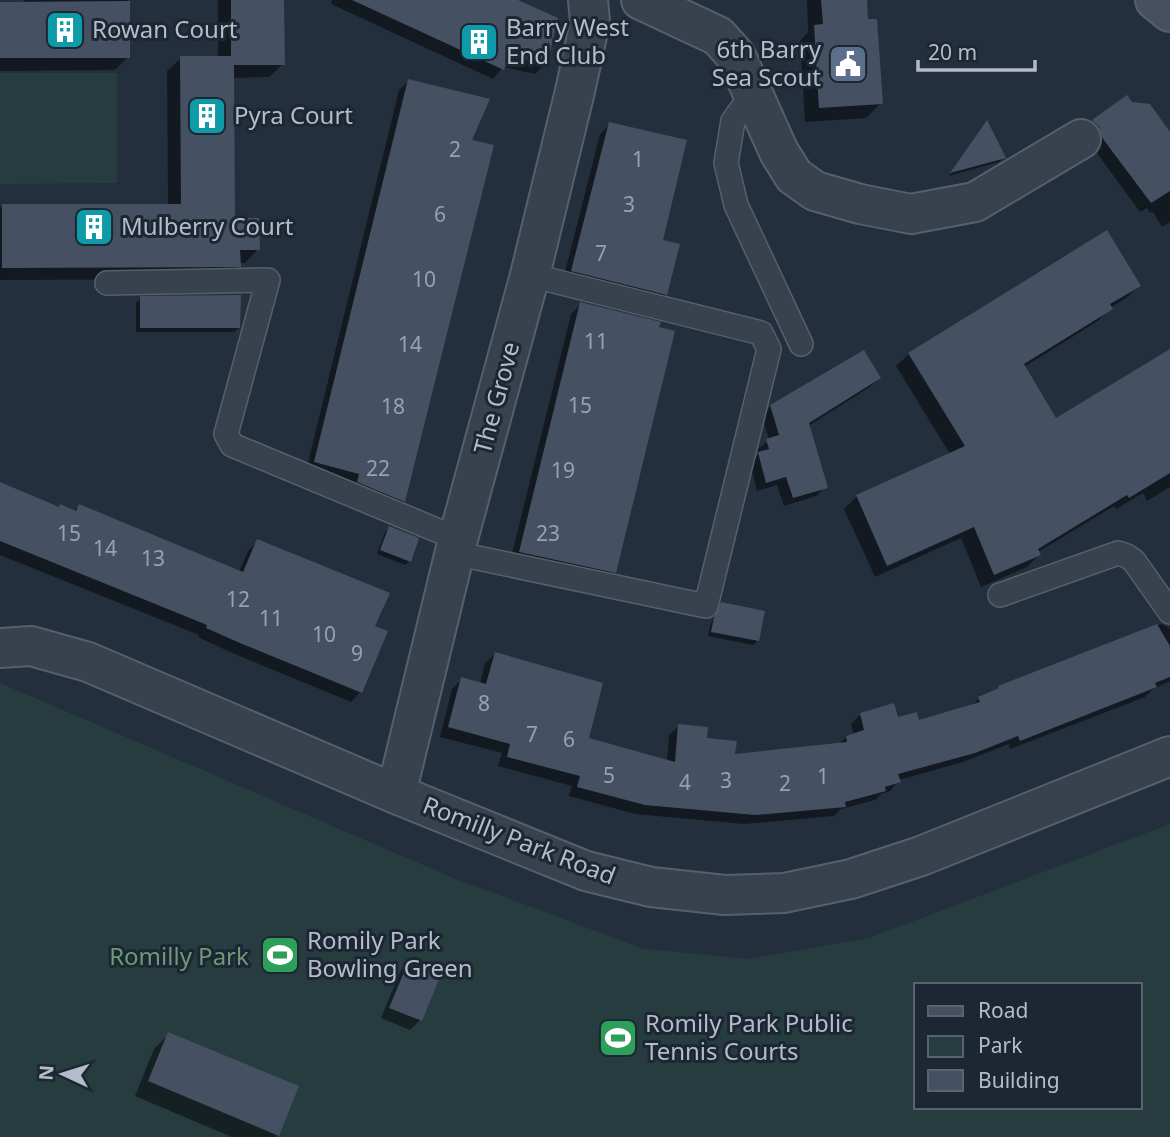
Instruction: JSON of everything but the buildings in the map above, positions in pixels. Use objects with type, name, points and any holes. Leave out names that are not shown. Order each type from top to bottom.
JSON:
[{"type":"street","name":"The Grove","points":[[396,794],[456,546],[530,275],[590,22],[588,0]]},
{"type":"street","points":[[642,0],[718,36],[736,56],[779,152],[794,176],[815,191],[860,204],[911,214],[975,202],[1081,139]]},
{"type":"street","points":[[1155,0],[1170,12]]},
{"type":"street","name":"Romilly Park Road","points":[[0,648],[31,646],[88,662],[586,872],[651,887],[725,895],[784,893],[851,879],[921,856],[1170,756]]},
{"type":"lane","points":[[753,93],[733,121],[726,163],[736,205],[801,344]]},
{"type":"lane","points":[[107,283],[268,280],[226,434],[232,445],[456,546],[706,606],[769,349],[761,333],[530,275]]},
{"type":"lane","points":[[1000,595],[1118,553],[1134,561],[1170,612]]},
{"type":"green space","points":[[0,73],[117,73],[117,183],[0,184]]},
{"type":"green space","name":"Romilly Park","points":[[0,683],[456,879],[644,949],[749,959],[869,938],[1170,824],[1170,1137],[0,1137]]},
{"type":"place","name":"Rowan Court","points":[[65,30]]},
{"type":"place","name":"Barry West End Club","points":[[479,42]]},
{"type":"place","name":"6th Barry Sea Scout","points":[[848,64]]},
{"type":"place","name":"Pyra Court","points":[[207,116]]},
{"type":"place","name":"Mulberry Court","points":[[94,227]]},
{"type":"place","name":"Romily Park Bowling Green","points":[[280,955]]},
{"type":"place","name":"Romily Park Public Tennis Courts","points":[[618,1038]]}]
